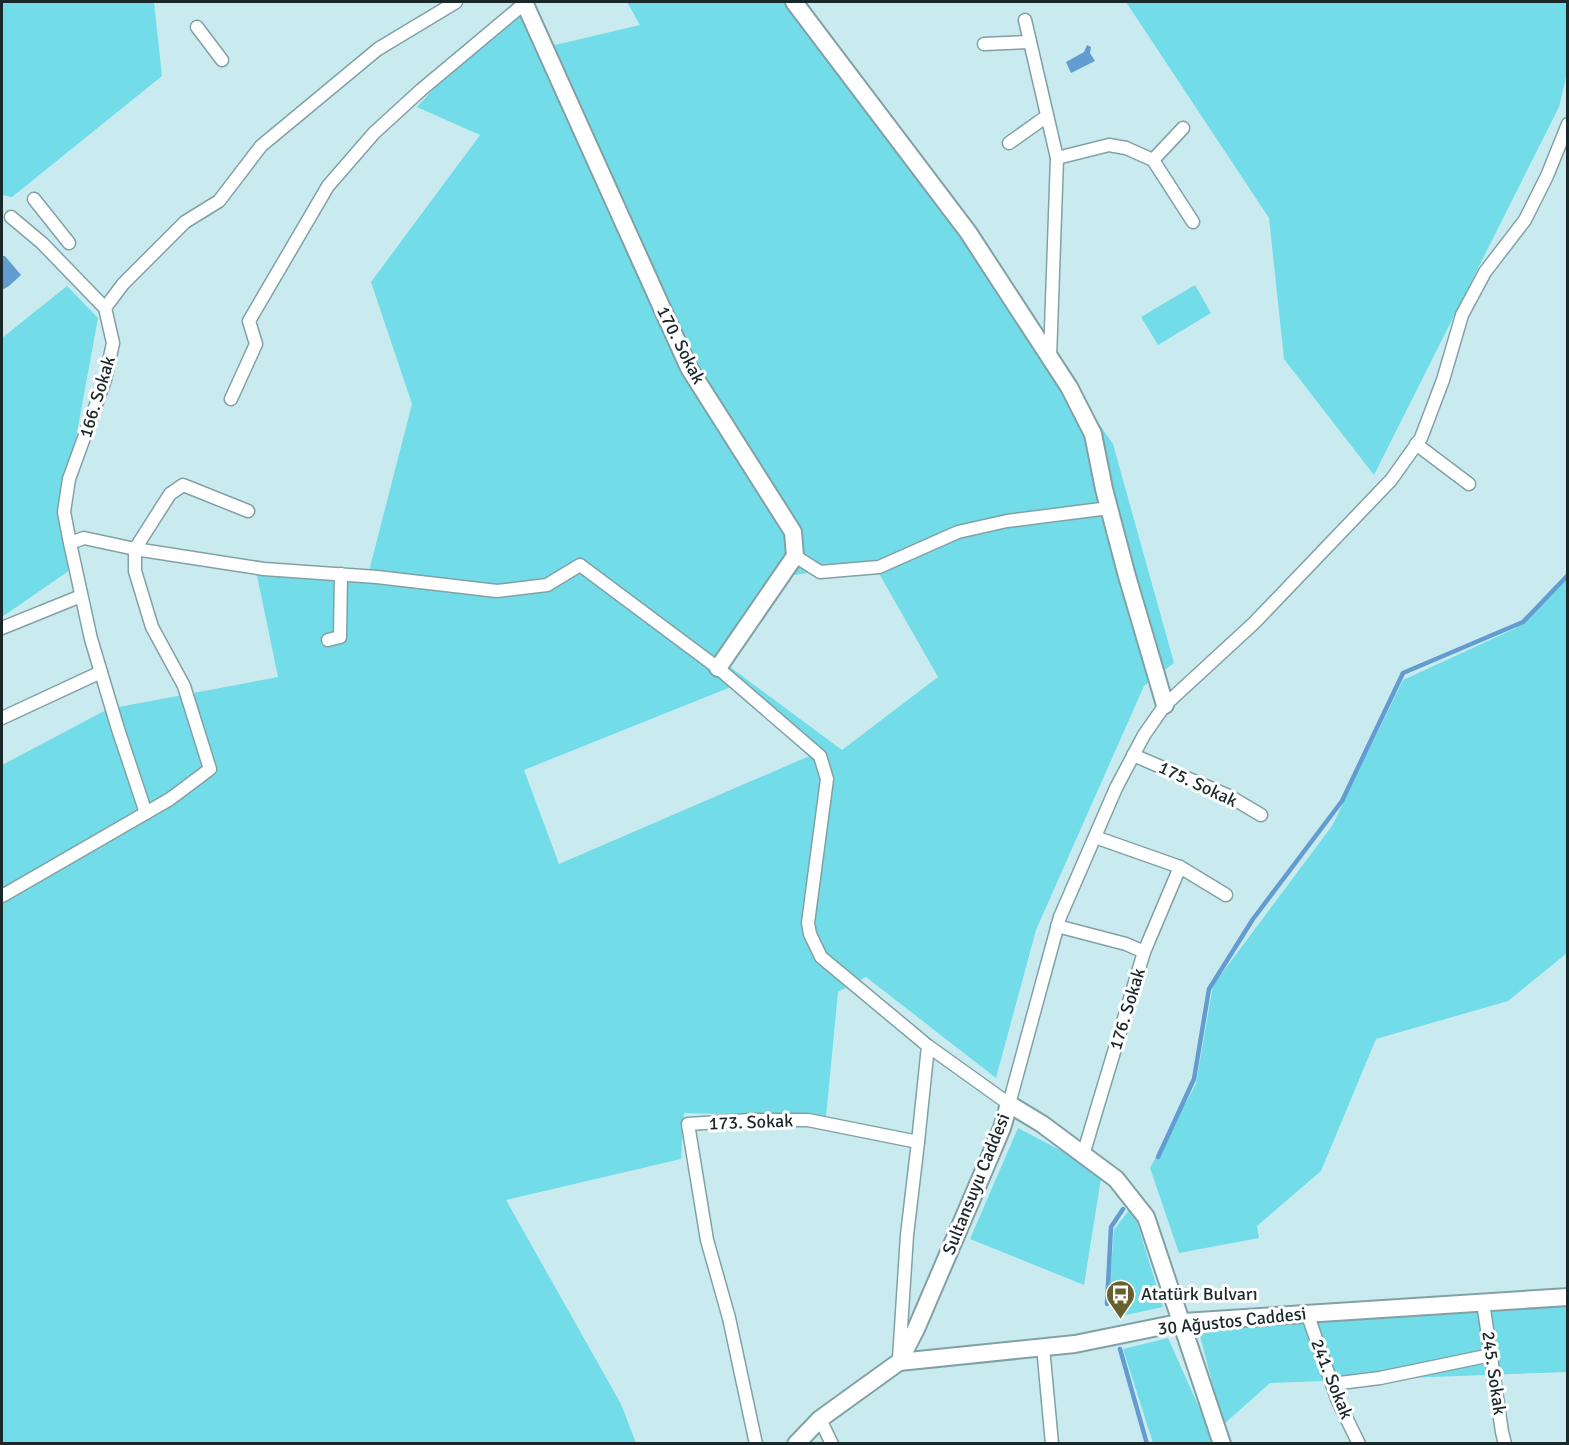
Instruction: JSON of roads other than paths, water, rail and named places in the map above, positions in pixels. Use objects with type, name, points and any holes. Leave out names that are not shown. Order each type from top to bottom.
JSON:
[{"type":"street","points":[[11,217],[42,243],[105,308],[123,284],[184,222],[219,201],[261,146],[378,49],[456,2]]},
{"type":"street","points":[[231,399],[256,344],[249,321],[328,186],[374,133],[525,2]]},
{"type":"street","name":"170. Sokak","points":[[525,2],[689,368],[793,532],[795,556]]},
{"type":"street","points":[[795,2],[968,232],[1069,387],[1093,434],[1109,508],[1165,705]]},
{"type":"street","points":[[1025,20],[1057,158],[1050,359]]},
{"type":"street","points":[[197,27],[222,60]]},
{"type":"street","points":[[984,44],[1030,42]]},
{"type":"street","points":[[1009,143],[1047,116]]},
{"type":"street","points":[[70,543],[84,538],[135,549],[264,569],[341,574],[497,591],[547,585],[580,565],[718,668],[819,756],[828,779],[808,923],[814,945],[821,957],[928,1046],[1009,1104],[1057,926],[1116,788],[1144,735],[1165,705],[1254,623],[1392,480],[1421,438],[1443,380],[1462,315],[1485,272],[1525,220],[1547,176],[1568,124]]},
{"type":"street","points":[[1153,160],[1183,128]]},
{"type":"street","points":[[1057,158],[1109,145],[1126,148],[1153,160],[1193,222]]},
{"type":"street","points":[[34,199],[69,243]]},
{"type":"street","name":"166. Sokak","points":[[105,308],[113,343],[105,380],[69,479],[64,512],[81,596],[100,672],[146,813]]},
{"type":"street","points":[[1416,444],[1469,484]]},
{"type":"street","points":[[2,896],[170,800],[210,769],[184,686],[152,627],[135,571],[135,549],[170,494],[183,485],[248,511]]},
{"type":"street","points":[[718,668],[795,556],[820,572],[879,567],[958,531],[1007,521],[1109,508]]},
{"type":"street","points":[[328,640],[340,637],[341,574]]},
{"type":"street","points":[[2,628],[81,596]]},
{"type":"street","points":[[2,718],[100,672]]},
{"type":"street","name":"175. Sokak","points":[[1133,755],[1229,796],[1261,815]]},
{"type":"street","points":[[1095,837],[1180,867],[1226,895]]},
{"type":"street","name":"176. Sokak","points":[[1083,1155],[1144,952],[1180,867]]},
{"type":"street","points":[[1057,926],[1125,944],[1144,952]]},
{"type":"street","points":[[899,1362],[907,1235],[928,1046]]},
{"type":"street","name":"Sultansuyu Caddesi","points":[[796,1443],[820,1419],[899,1362],[916,1329],[1002,1128],[1009,1104],[1042,1124],[1116,1179],[1146,1217],[1222,1443]]},
{"type":"street","name":"173. Sokak","points":[[756,1443],[729,1318],[707,1240],[688,1125],[750,1120],[808,1120],[918,1142]]},
{"type":"street","name":"30 Ağustos Caddesi","points":[[899,1362],[1075,1344],[1183,1322],[1568,1297]]},
{"type":"street","name":"245. Sokak","points":[[1484,1302],[1505,1443]]},
{"type":"street","name":"241. Sokak","points":[[1307,1313],[1332,1384],[1359,1443]]},
{"type":"street","points":[[1043,1347],[1052,1443]]},
{"type":"street","points":[[1332,1384],[1380,1378],[1491,1355]]},
{"type":"street","points":[[820,1419],[832,1443]]},
{"type":"waterway","points":[[1158,1157],[1194,1079],[1209,989],[1253,919],[1342,801],[1403,673],[1523,622],[1568,575]]},
{"type":"waterway","points":[[1107,1304],[1111,1227],[1123,1209]]},
{"type":"waterway","points":[[1120,1349],[1147,1444]]},
{"type":"place","name":"Atatürk Bulvarı","points":[[1120,1320]]}]
